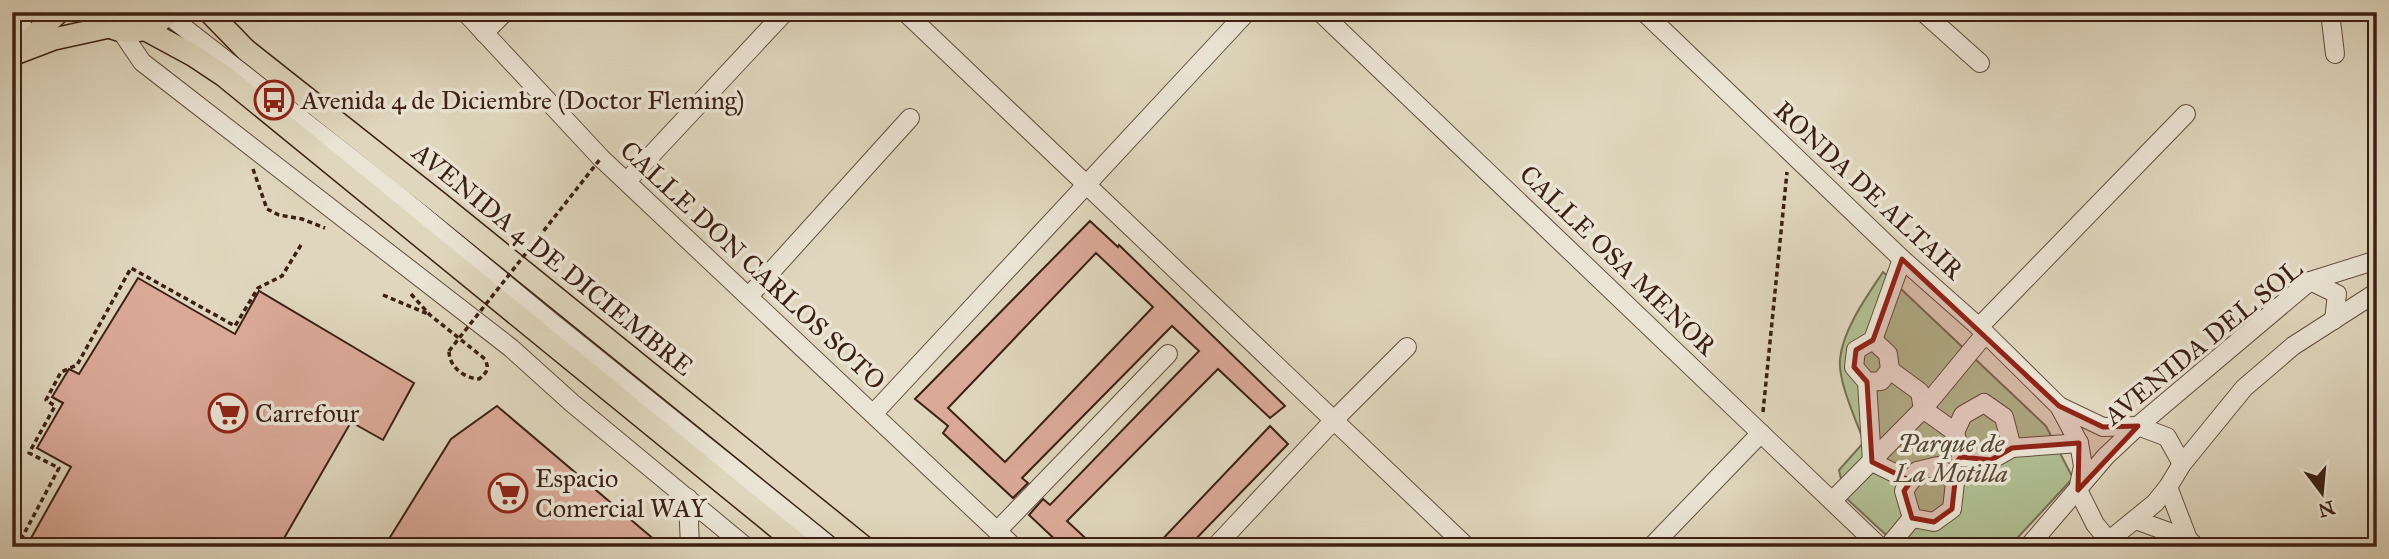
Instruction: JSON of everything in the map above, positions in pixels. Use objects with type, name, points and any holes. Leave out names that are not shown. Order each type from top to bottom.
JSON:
[{"type":"main road","points":[[12,55],[58,12]]},
{"type":"main road","points":[[91,12],[115,29]]},
{"type":"main road","name":"AVENIDA 4 DE DICIEMBRE","points":[[209,12],[246,50],[460,219],[864,547]]},
{"type":"main road","points":[[12,55],[54,39],[115,29],[146,30],[158,25],[170,13]]},
{"type":"main road","points":[[146,30],[224,76],[801,547]]},
{"type":"street","points":[[12,34],[22,22],[24,12]]},
{"type":"street","name":"CALLE DON CARLOS SOTO","points":[[465,12],[601,158],[1014,547]]},
{"type":"street","points":[[484,33],[505,12]]},
{"type":"street","points":[[627,181],[785,12]]},
{"type":"street","points":[[905,12],[1467,547]]},
{"type":"street","points":[[873,414],[1247,12]]},
{"type":"street","name":"CALLE OSA MENOR","points":[[1320,12],[1880,547]]},
{"type":"street","name":"RONDA DE ALTAIR","points":[[1644,12],[2059,406],[2079,443],[2083,466],[2078,490]]},
{"type":"street","points":[[1923,12],[1980,64]]},
{"type":"street","points":[[2330,12],[2336,54]]},
{"type":"street","points":[[170,13],[831,547]]},
{"type":"street","points":[[170,13],[317,120],[844,547]]},
{"type":"street","points":[[115,29],[142,62],[511,348],[572,403],[746,547]]},
{"type":"street","points":[[1832,501],[1923,410],[1982,331],[2186,114]]},
{"type":"street","points":[[749,296],[910,118]]},
{"type":"street","points":[[1872,463],[1867,382],[1854,367],[1856,350],[1873,340],[1902,259]]},
{"type":"street","name":"AVENIDA DEL SOL","points":[[2028,547],[2106,456],[2310,281],[2377,260]]},
{"type":"street","points":[[2310,281],[2337,293],[2334,320]]},
{"type":"street","points":[[2078,490],[2105,543],[2136,520],[2168,487],[2182,464],[2244,388],[2293,346],[2377,292]]},
{"type":"street","points":[[1873,340],[1888,355],[1890,370],[1920,392],[1923,410],[1955,432]]},
{"type":"street","points":[[1215,547],[1334,420],[1407,347]]},
{"type":"street","points":[[997,531],[1168,354]]},
{"type":"street","points":[[1867,382],[1881,381],[1890,370]]},
{"type":"street","points":[[1961,457],[1955,432],[1964,415],[1984,403],[2004,417],[2012,448]]},
{"type":"street","name":"RONDA DE ALTAIR","points":[[2059,406],[2103,427],[2138,426]]},
{"type":"street","points":[[2138,426],[2167,437],[2182,464]]},
{"type":"street","points":[[1651,547],[1761,433]]},
{"type":"street","points":[[1961,457],[1990,460],[2012,448],[2079,443]]},
{"type":"street","points":[[1946,473],[1961,457]]},
{"type":"street","points":[[1872,463],[1911,481]]},
{"type":"street","points":[[1938,466],[1955,482],[1952,509],[1934,522],[1912,518],[1905,491],[1917,471],[1938,466]]},
{"type":"street","points":[[2168,487],[2192,543]]},
{"type":"street","points":[[688,498],[690,547]]},
{"type":"street","points":[[1888,547],[1912,518]]},
{"type":"street","points":[[2136,520],[2192,543]]},
{"type":"path","points":[[1761,433],[1790,153]]},
{"type":"path","points":[[404,287],[430,315],[457,337],[467,344],[476,351],[485,359],[488,367],[486,374],[479,379],[470,378],[454,367],[449,359],[449,351],[457,340],[466,330],[516,265],[601,158]]},
{"type":"path","points":[[251,164],[267,209],[333,230]]},
{"type":"path","points":[[16,547],[59,468],[29,453],[55,406],[46,400],[61,372],[76,365],[131,268],[234,326],[258,288],[282,275],[301,245]]},
{"type":"path","points":[[383,295],[430,315]]},
{"type":"highlighted area","points":[[1902,259],[2059,406],[2103,427],[2138,426],[2078,490],[2079,443],[2012,448],[1991,460],[1961,457],[1946,473],[1955,482],[1952,509],[1934,522],[1912,518],[1904,491],[1911,481],[1872,462],[1867,382],[1854,367],[1856,350],[1873,340]]},
{"type":"green space","name":"Parque de La Motilla","points":[[1883,272],[2046,426],[2073,478],[2009,547],[1899,547],[1845,497],[1839,470],[1864,442],[1845,390],[1840,359],[1851,325]]},
{"type":"building","points":[[1090,221],[1118,247],[1119,245],[1285,406],[1270,418],[1218,369],[1067,521],[1095,547],[1063,547],[1029,515],[1043,499],[1050,505],[1199,351],[1172,326],[1022,478],[1028,483],[1013,498],[943,433],[948,426],[915,399]],"holes":[[[1096,253],[1153,307],[1005,462],[948,408]]]},
{"type":"building","name":"Carrefour","points":[[138,278],[235,334],[259,291],[414,383],[383,440],[351,422],[279,547],[26,547],[71,467],[37,448],[63,403],[52,397],[69,369],[79,374]]},
{"type":"building","name":"Espacio Comercial WAY","points":[[497,406],[663,547],[384,547],[451,439]]},
{"type":"building","points":[[1270,426],[1288,444],[1188,547],[1155,547]]},
{"type":"place","name":"Avenida 4 de Diciembre (Doctor Fleming)","points":[[274,100]]},
{"type":"place","name":"Carrefour","points":[[228,413]]},
{"type":"place","name":"Espacio Comercial WAY","points":[[508,493]]}]
